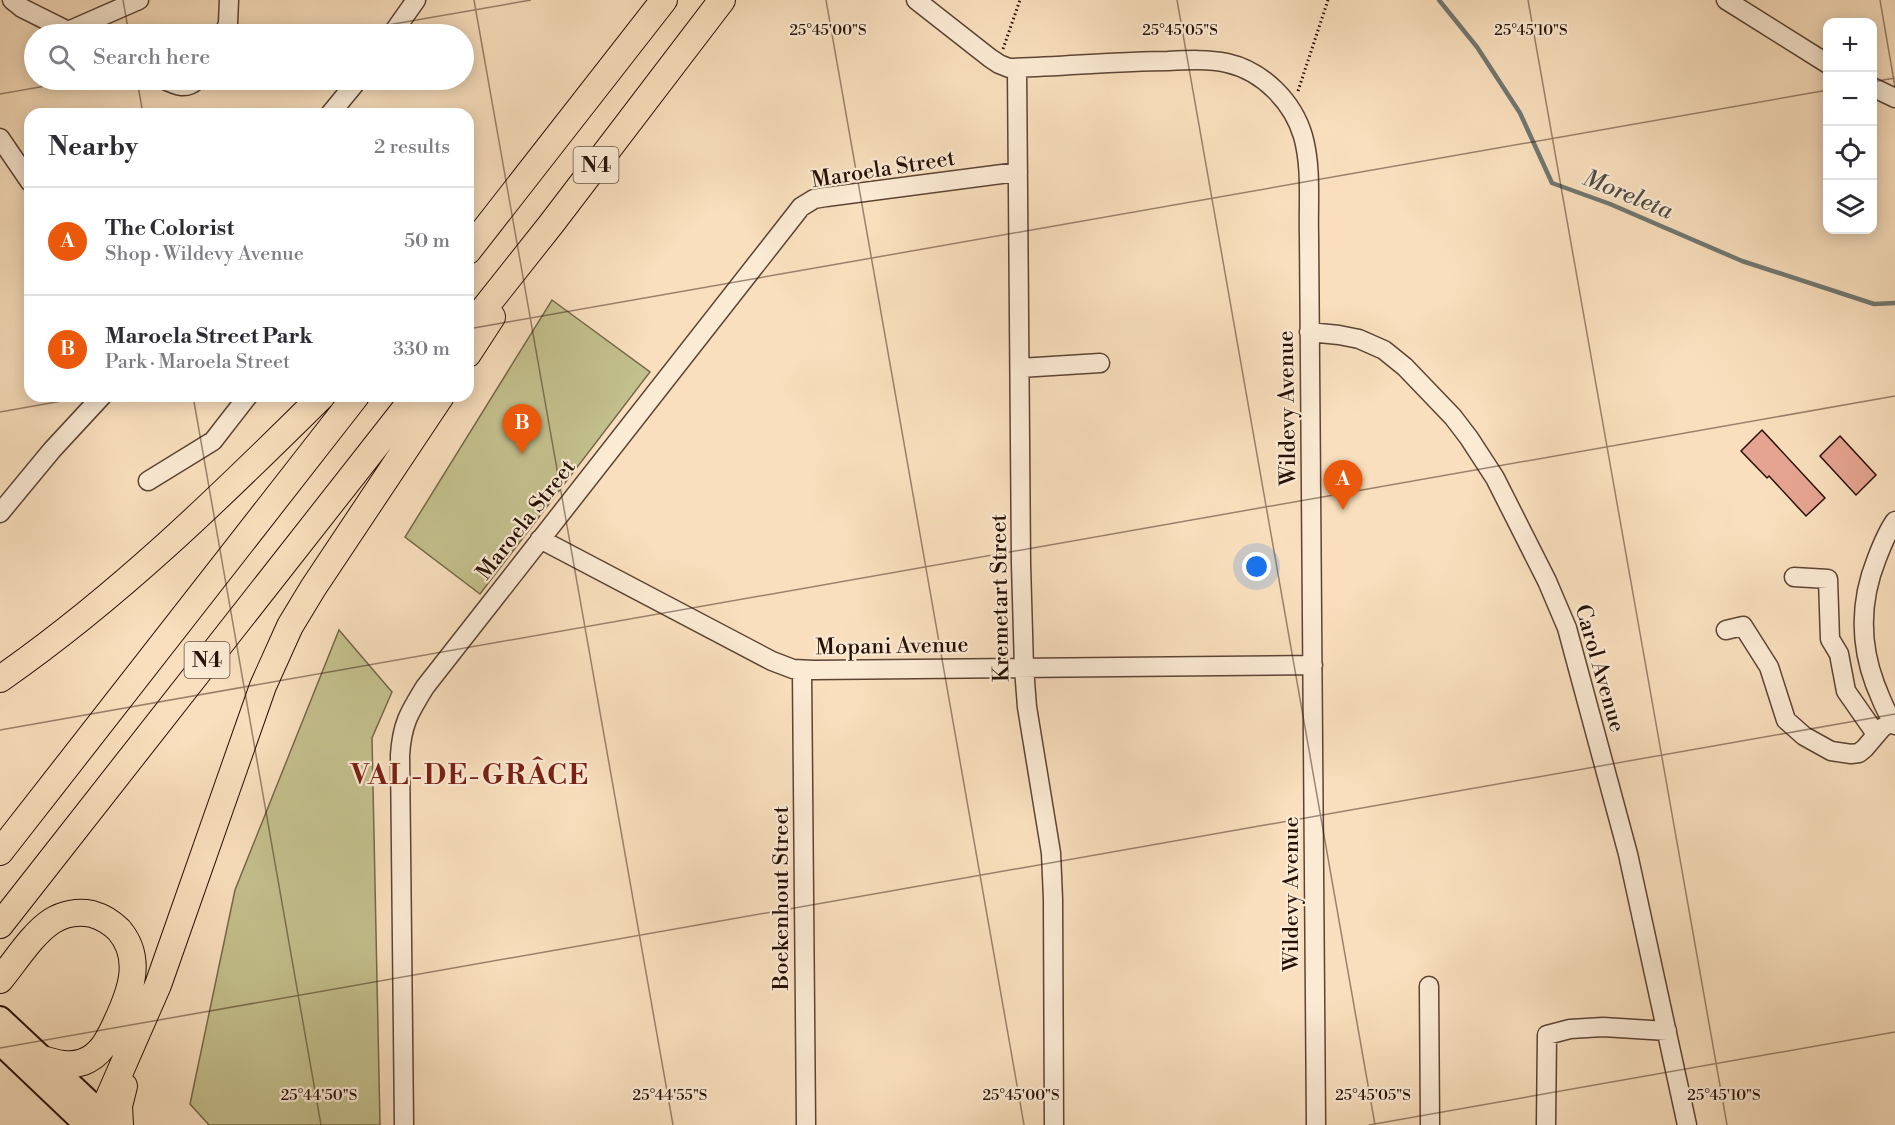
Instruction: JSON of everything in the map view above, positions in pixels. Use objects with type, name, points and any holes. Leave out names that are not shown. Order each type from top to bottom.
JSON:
[{"type":"highway","name":"N4","points":[[474,243],[664,0]]},
{"type":"highway","name":"N4","points":[[474,320],[552,223],[722,0]]},
{"type":"highway","points":[[474,345],[552,223]]},
{"type":"highway","points":[[0,679],[66,630],[187,527],[316,402]]},
{"type":"highway","name":"N4","points":[[0,852],[351,402]]},
{"type":"highway","name":"N4","points":[[0,925],[410,402]]},
{"type":"highway","points":[[103,1123],[119,1106],[134,1041],[158,986],[262,686],[290,626],[318,580],[437,402]]},
{"type":"highway","points":[[0,980],[39,933],[54,919],[62,916],[82,913],[100,916],[115,926],[125,938],[133,958],[133,975],[125,1002],[106,1044],[92,1058],[79,1063],[63,1065],[42,1059]]},
{"type":"main road","points":[[0,1018],[103,1123]]},
{"type":"main road","points":[[0,1043],[103,1123]]},
{"type":"street","points":[[12,0],[22,8],[53,24]]},
{"type":"street","points":[[90,24],[139,0]]},
{"type":"street","points":[[228,24],[229,0]]},
{"type":"street","points":[[399,24],[416,0]]},
{"type":"street","name":"Wildevy Avenue","points":[[916,0],[999,64],[1009,68],[1129,61],[1210,60],[1234,65],[1256,75],[1280,95],[1300,129],[1307,157],[1316,1125]]},
{"type":"street","points":[[1726,0],[1823,61]]},
{"type":"street","name":"Kremetart Street","points":[[1017,68],[1024,668],[1028,717],[1051,853],[1054,1125]]},
{"type":"street","points":[[1877,89],[1895,98]]},
{"type":"street","points":[[335,108],[350,90]]},
{"type":"street","points":[[0,138],[24,173]]},
{"type":"street","name":"Maroela Street","points":[[404,1125],[400,755],[402,735],[407,719],[425,687],[804,204],[814,199],[840,194],[1018,172]]},
{"type":"street","name":"Carol Avenue","points":[[1309,332],[1359,339],[1379,347],[1405,367],[1460,426],[1485,462],[1505,496],[1550,588],[1567,628],[1628,854],[1687,1125]]},
{"type":"street","points":[[1020,368],[1100,363]]},
{"type":"street","points":[[0,513],[52,450],[96,402]]},
{"type":"street","points":[[148,481],[213,441],[243,402]]},
{"type":"street","points":[[1726,630],[1743,626],[1769,667],[1786,720],[1804,736],[1831,751],[1859,753],[1894,717],[1883,705],[1875,682],[1864,646],[1863,619],[1867,584],[1888,532],[1895,521]]},
{"type":"street","name":"Mopani Avenue","points":[[540,539],[772,661],[802,670],[1313,666]]},
{"type":"street","points":[[1794,577],[1828,579],[1830,639],[1839,654],[1846,691],[1876,734]]},
{"type":"street","points":[[1830,616],[1863,619]]},
{"type":"street","name":"Boekenhout Street","points":[[802,670],[806,1125]]},
{"type":"street","points":[[1429,986],[1430,1125]]},
{"type":"street","points":[[1546,1125],[1547,1035],[1570,1029],[1603,1027],[1667,1031]]},
{"type":"path","points":[[1002,52],[1020,0]]},
{"type":"path","points":[[1285,102],[1298,91],[1328,0]]},
{"type":"shaded area","points":[[552,300],[650,372],[480,594],[405,537]]},
{"type":"shaded area","points":[[339,630],[392,692],[372,738],[380,1125],[209,1125],[190,1104],[235,890]]},
{"type":"building","points":[[1762,430],[1825,498],[1806,516],[1769,476],[1767,478],[1741,451]]},
{"type":"building","points":[[1840,436],[1876,475],[1856,495],[1820,456]]},
{"type":"waterway","name":"Moreleta","points":[[1439,0],[1477,47],[1520,113],[1552,183],[1610,204],[1742,261],[1874,304],[1895,303]]},
{"type":"place","name":"Maroela Street Park","points":[[522,454]]},
{"type":"place","name":"The Colorist","points":[[1343,510]]},
{"type":"district","name":"VAL-DE-GRÂCE","points":[[470,774]]}]
